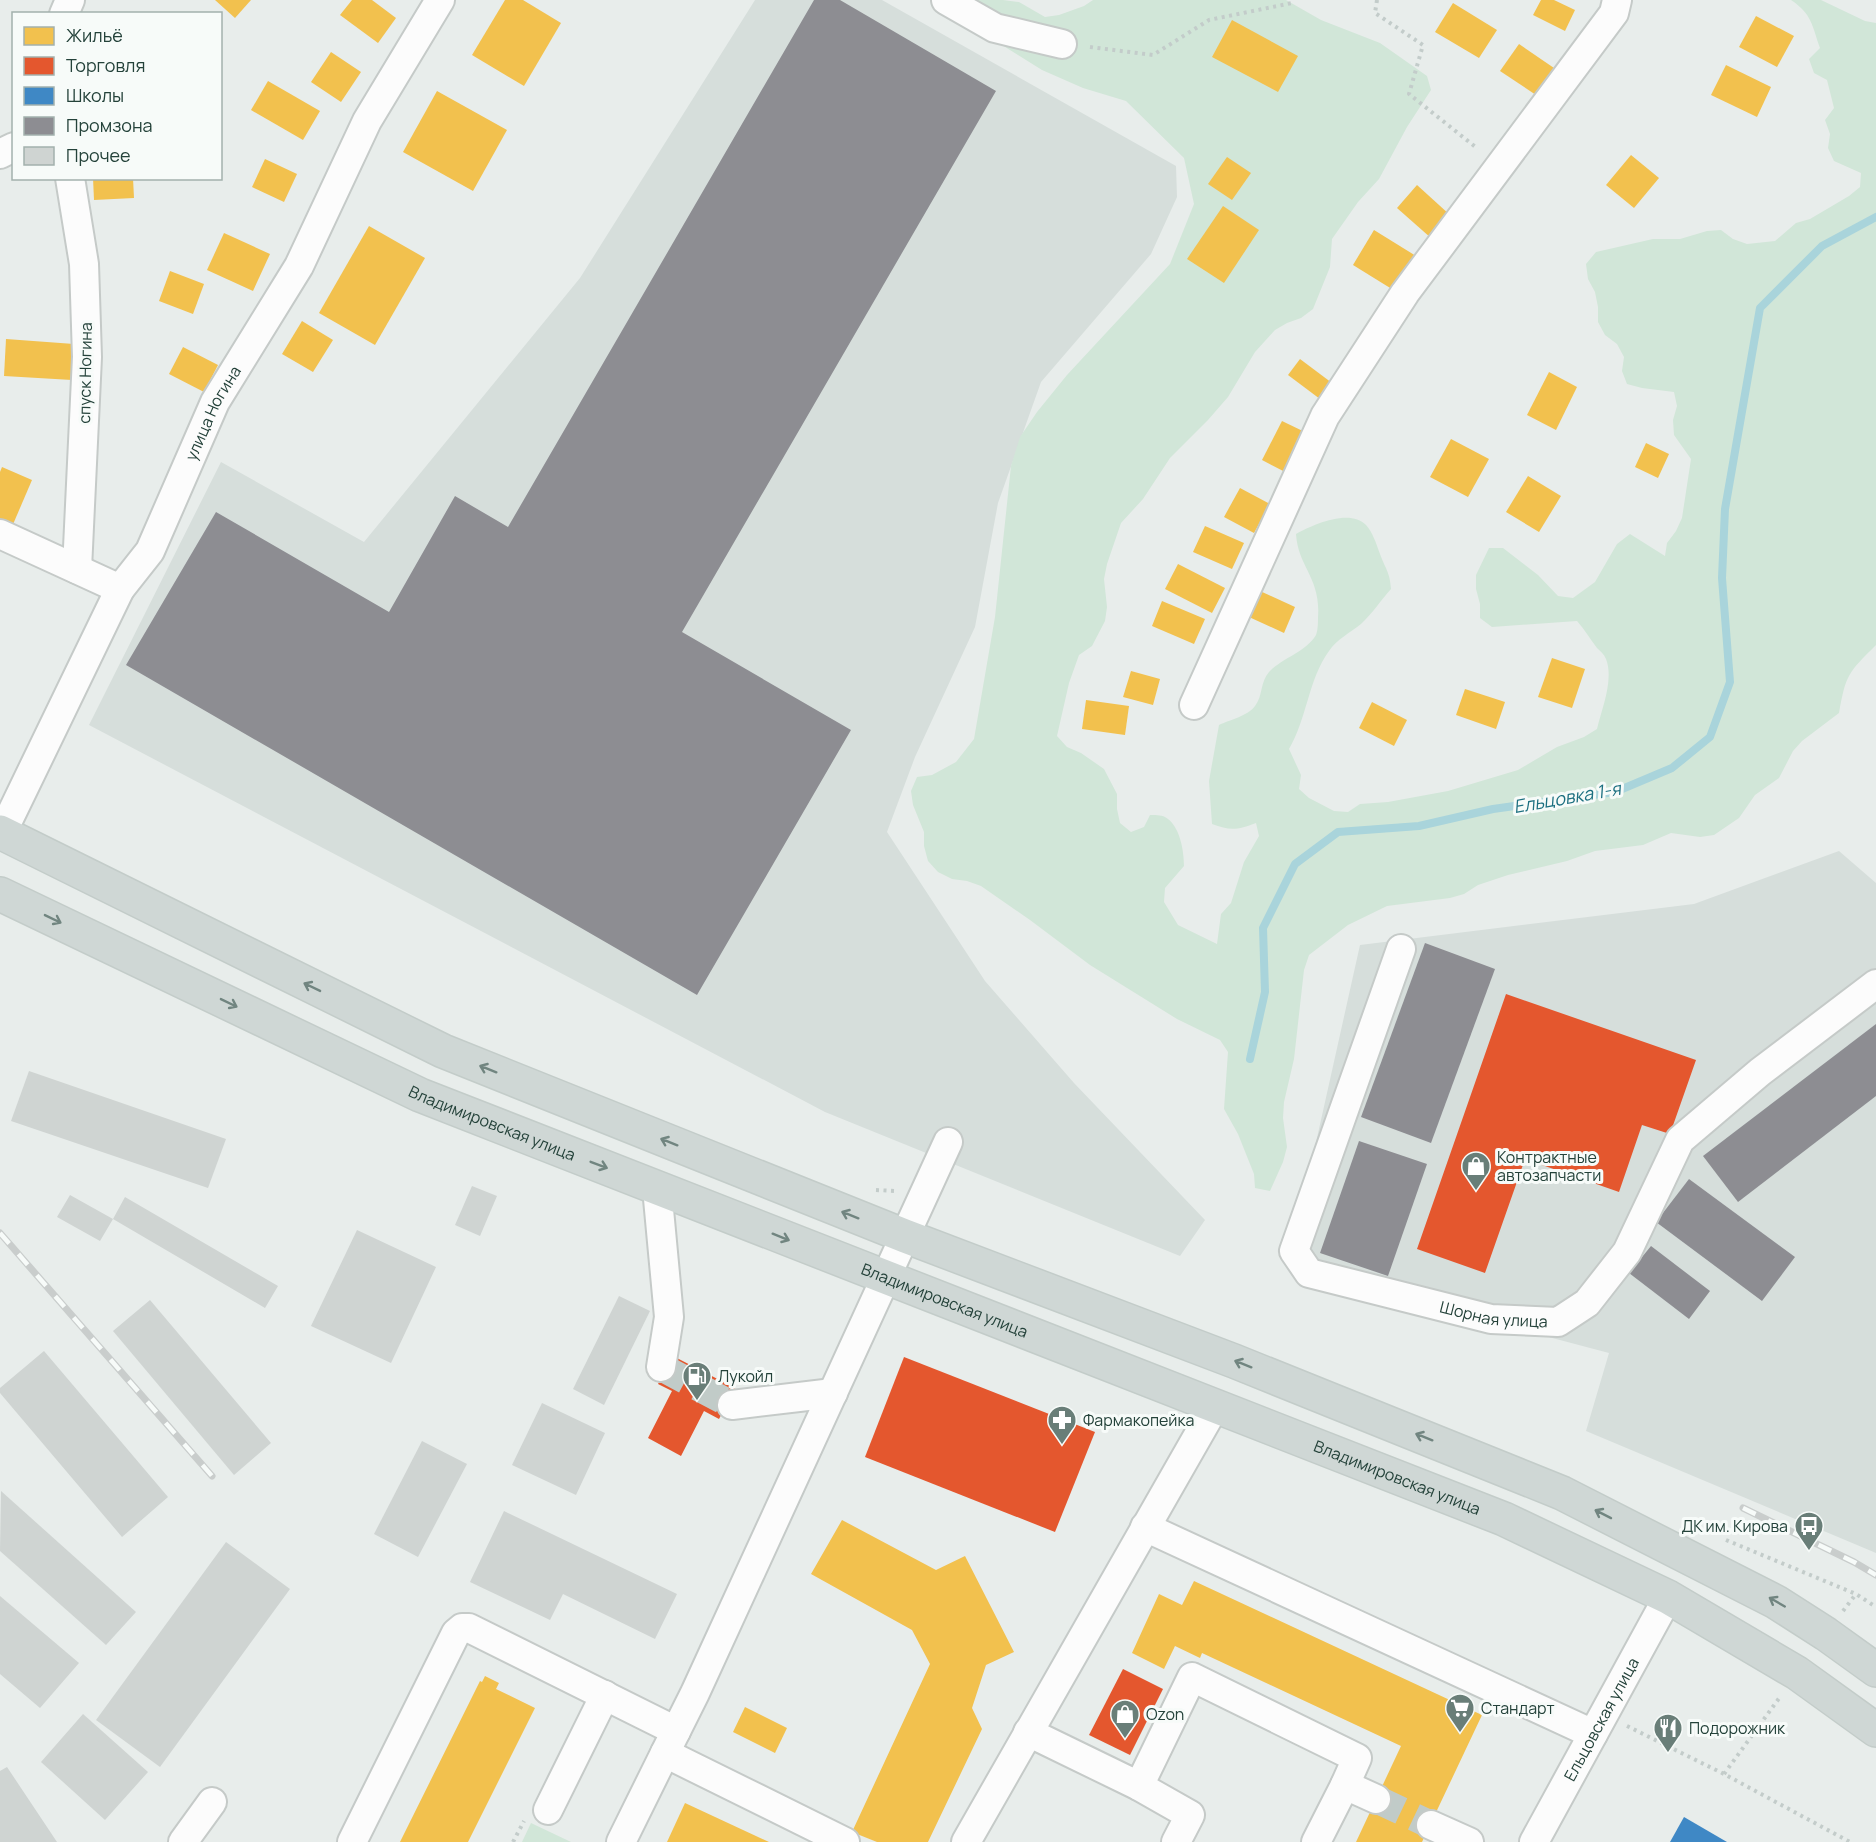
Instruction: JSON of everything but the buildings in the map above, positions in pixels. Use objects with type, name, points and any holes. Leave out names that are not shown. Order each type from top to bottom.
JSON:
[{"type":"main road","points":[[1,833],[443,1051],[904,1236],[1234,1361],[1562,1493],[1776,1602],[1876,1670]]},
{"type":"main road","name":"Владимировская улица","points":[[0,894],[420,1095],[1504,1519],[1668,1597],[1797,1673],[1876,1730]]},
{"type":"street","name":"улица Ногина","points":[[1,833],[120,589],[150,551],[215,402],[300,266],[367,121],[440,0]]},
{"type":"street","points":[[946,0],[995,28],[1062,44]]},
{"type":"street","points":[[1194,705],[1325,416],[1405,293],[1614,13],[1617,0]]},
{"type":"street","name":"спуск Ногина","points":[[70,180],[84,264],[87,357],[77,569]]},
{"type":"street","points":[[0,534],[120,589]]},
{"type":"street","name":"Шорная улица","points":[[1401,949],[1294,1251],[1309,1273],[1491,1319],[1558,1322],[1587,1303],[1627,1252],[1680,1140],[1760,1072],[1876,984]]},
{"type":"street","points":[[621,1842],[671,1742],[948,1142]]},
{"type":"street","points":[[657,1188],[669,1317],[661,1367]]},
{"type":"street","points":[[732,1405],[832,1394]]},
{"type":"street","points":[[966,1842],[1215,1406]]},
{"type":"street","points":[[1145,1527],[1605,1728]]},
{"type":"street","name":"Ельцовская улица","points":[[1534,1842],[1605,1728],[1668,1597]]},
{"type":"street","points":[[352,1842],[456,1633],[462,1628],[469,1628],[605,1695],[671,1742],[845,1842]]},
{"type":"street","points":[[1139,1786],[1192,1677],[1358,1758],[1316,1842]]},
{"type":"street","points":[[548,1810],[605,1695]]},
{"type":"street","points":[[1029,1732],[1139,1786],[1190,1815],[1176,1842]]},
{"type":"street","points":[[1345,1785],[1376,1799]]},
{"type":"street","points":[[183,1842],[212,1802]]},
{"type":"street","points":[[1431,1824],[1470,1842]]},
{"type":"path","points":[[1062,44],[1153,55],[1209,20],[1292,3],[1293,0]]},
{"type":"path","points":[[1377,0],[1375,13],[1423,45],[1410,94],[1500,166]]},
{"type":"path","points":[[1856,1594],[1876,1607]]},
{"type":"path","points":[[1605,1728],[1724,1774],[1850,1842]]},
{"type":"shaded area","points":[[755,0],[882,0],[1176,166],[1177,197],[1151,254],[1041,382],[998,503],[975,627],[915,757],[887,832],[985,981],[1074,1083],[1205,1220],[1180,1256],[825,1112],[89,725],[221,462],[364,542],[580,278]]},
{"type":"shaded area","points":[[1839,851],[1876,883],[1876,1553],[1586,1431],[1609,1353],[1288,1268],[1360,945],[1694,904]]},
{"type":"green space","points":[[938,0],[1019,2],[1045,17],[1059,15],[1084,6],[1093,0],[1286,0],[1321,20],[1380,43],[1427,76],[1431,90],[1407,127],[1379,179],[1358,202],[1332,239],[1330,267],[1313,309],[1301,318],[1275,330],[1255,352],[1228,397],[1170,458],[1143,499],[1121,523],[1104,579],[1107,607],[1105,621],[1092,646],[1079,655],[1069,683],[1057,736],[1067,747],[1081,753],[1104,769],[1117,794],[1120,823],[1131,832],[1144,827],[1150,815],[1165,817],[1174,826],[1182,846],[1184,866],[1165,888],[1164,902],[1178,925],[1217,944],[1221,914],[1231,903],[1244,862],[1259,836],[1256,823],[1234,829],[1212,824],[1209,781],[1219,725],[1252,709],[1258,702],[1264,680],[1269,672],[1306,646],[1316,635],[1318,604],[1316,592],[1301,555],[1296,534],[1311,526],[1331,520],[1351,518],[1359,520],[1371,531],[1388,574],[1391,589],[1365,620],[1332,647],[1316,674],[1300,725],[1289,749],[1301,775],[1299,789],[1309,798],[1334,811],[1348,812],[1360,804],[1388,802],[1448,791],[1518,770],[1557,747],[1584,737],[1597,729],[1606,694],[1608,667],[1604,656],[1577,621],[1492,627],[1480,618],[1480,604],[1476,589],[1476,575],[1489,548],[1503,548],[1538,575],[1558,596],[1573,598],[1595,582],[1617,544],[1630,534],[1665,556],[1667,543],[1682,518],[1691,459],[1674,435],[1673,420],[1677,406],[1674,392],[1627,384],[1622,371],[1624,357],[1617,344],[1605,335],[1598,322],[1595,292],[1588,279],[1586,264],[1596,252],[1653,239],[1680,239],[1707,231],[1721,230],[1733,239],[1747,244],[1775,241],[1796,223],[1810,219],[1860,187],[1861,173],[1834,161],[1828,148],[1830,134],[1825,120],[1834,108],[1827,80],[1814,73],[1809,59],[1820,48],[1807,15],[1791,0],[1821,0],[1865,21],[1876,23],[1876,645],[1859,662],[1846,682],[1839,713],[1802,741],[1793,751],[1779,778],[1755,795],[1739,818],[1714,835],[1700,837],[1671,833],[1643,845],[1595,851],[1567,861],[1508,875],[1450,898],[1387,906],[1348,925],[1309,955],[1304,970],[1294,1059],[1284,1102],[1283,1118],[1287,1147],[1270,1191],[1255,1188],[1254,1174],[1238,1134],[1224,1109],[1228,1052],[1220,1040],[1177,1019],[1090,965],[981,886],[952,879],[938,872],[928,861],[924,846],[924,832],[913,805],[911,791],[917,777],[932,775],[956,762],[974,739],[995,617],[1011,466],[1020,437],[1067,375],[1170,264],[1194,204],[1184,158],[1126,101],[1083,88],[1042,70],[989,37]]},
{"type":"green space","points":[[531,1823],[571,1842],[522,1842]]},
{"type":"waterway","name":"Ельцовка 1-я","points":[[1250,1059],[1265,992],[1263,928],[1295,864],[1338,832],[1419,826],[1493,809],[1615,792],[1672,768],[1710,737],[1730,682],[1722,578],[1725,509],[1760,308],[1822,246],[1876,217]]},
{"type":"tunnel","points":[[661,1367],[732,1405]]},
{"type":"tunnel","points":[[1376,1799],[1431,1825]]},
{"type":"railway","points":[[0,1233],[212,1476]]},
{"type":"railway","points":[[1743,1508],[1876,1575]]},
{"type":"place","name":"Контрактные автозапчасти","points":[[1476,1192]]},
{"type":"place","name":"Лукойл","points":[[697,1402]]},
{"type":"place","name":"Фармакопейка","points":[[1062,1446]]},
{"type":"place","name":"ДК им. Кирова","points":[[1809,1552]]},
{"type":"place","name":"Стандарт","points":[[1460,1734]]},
{"type":"place","name":"Ozon","points":[[1125,1740]]},
{"type":"place","name":"Подорожник","points":[[1668,1754]]}]
